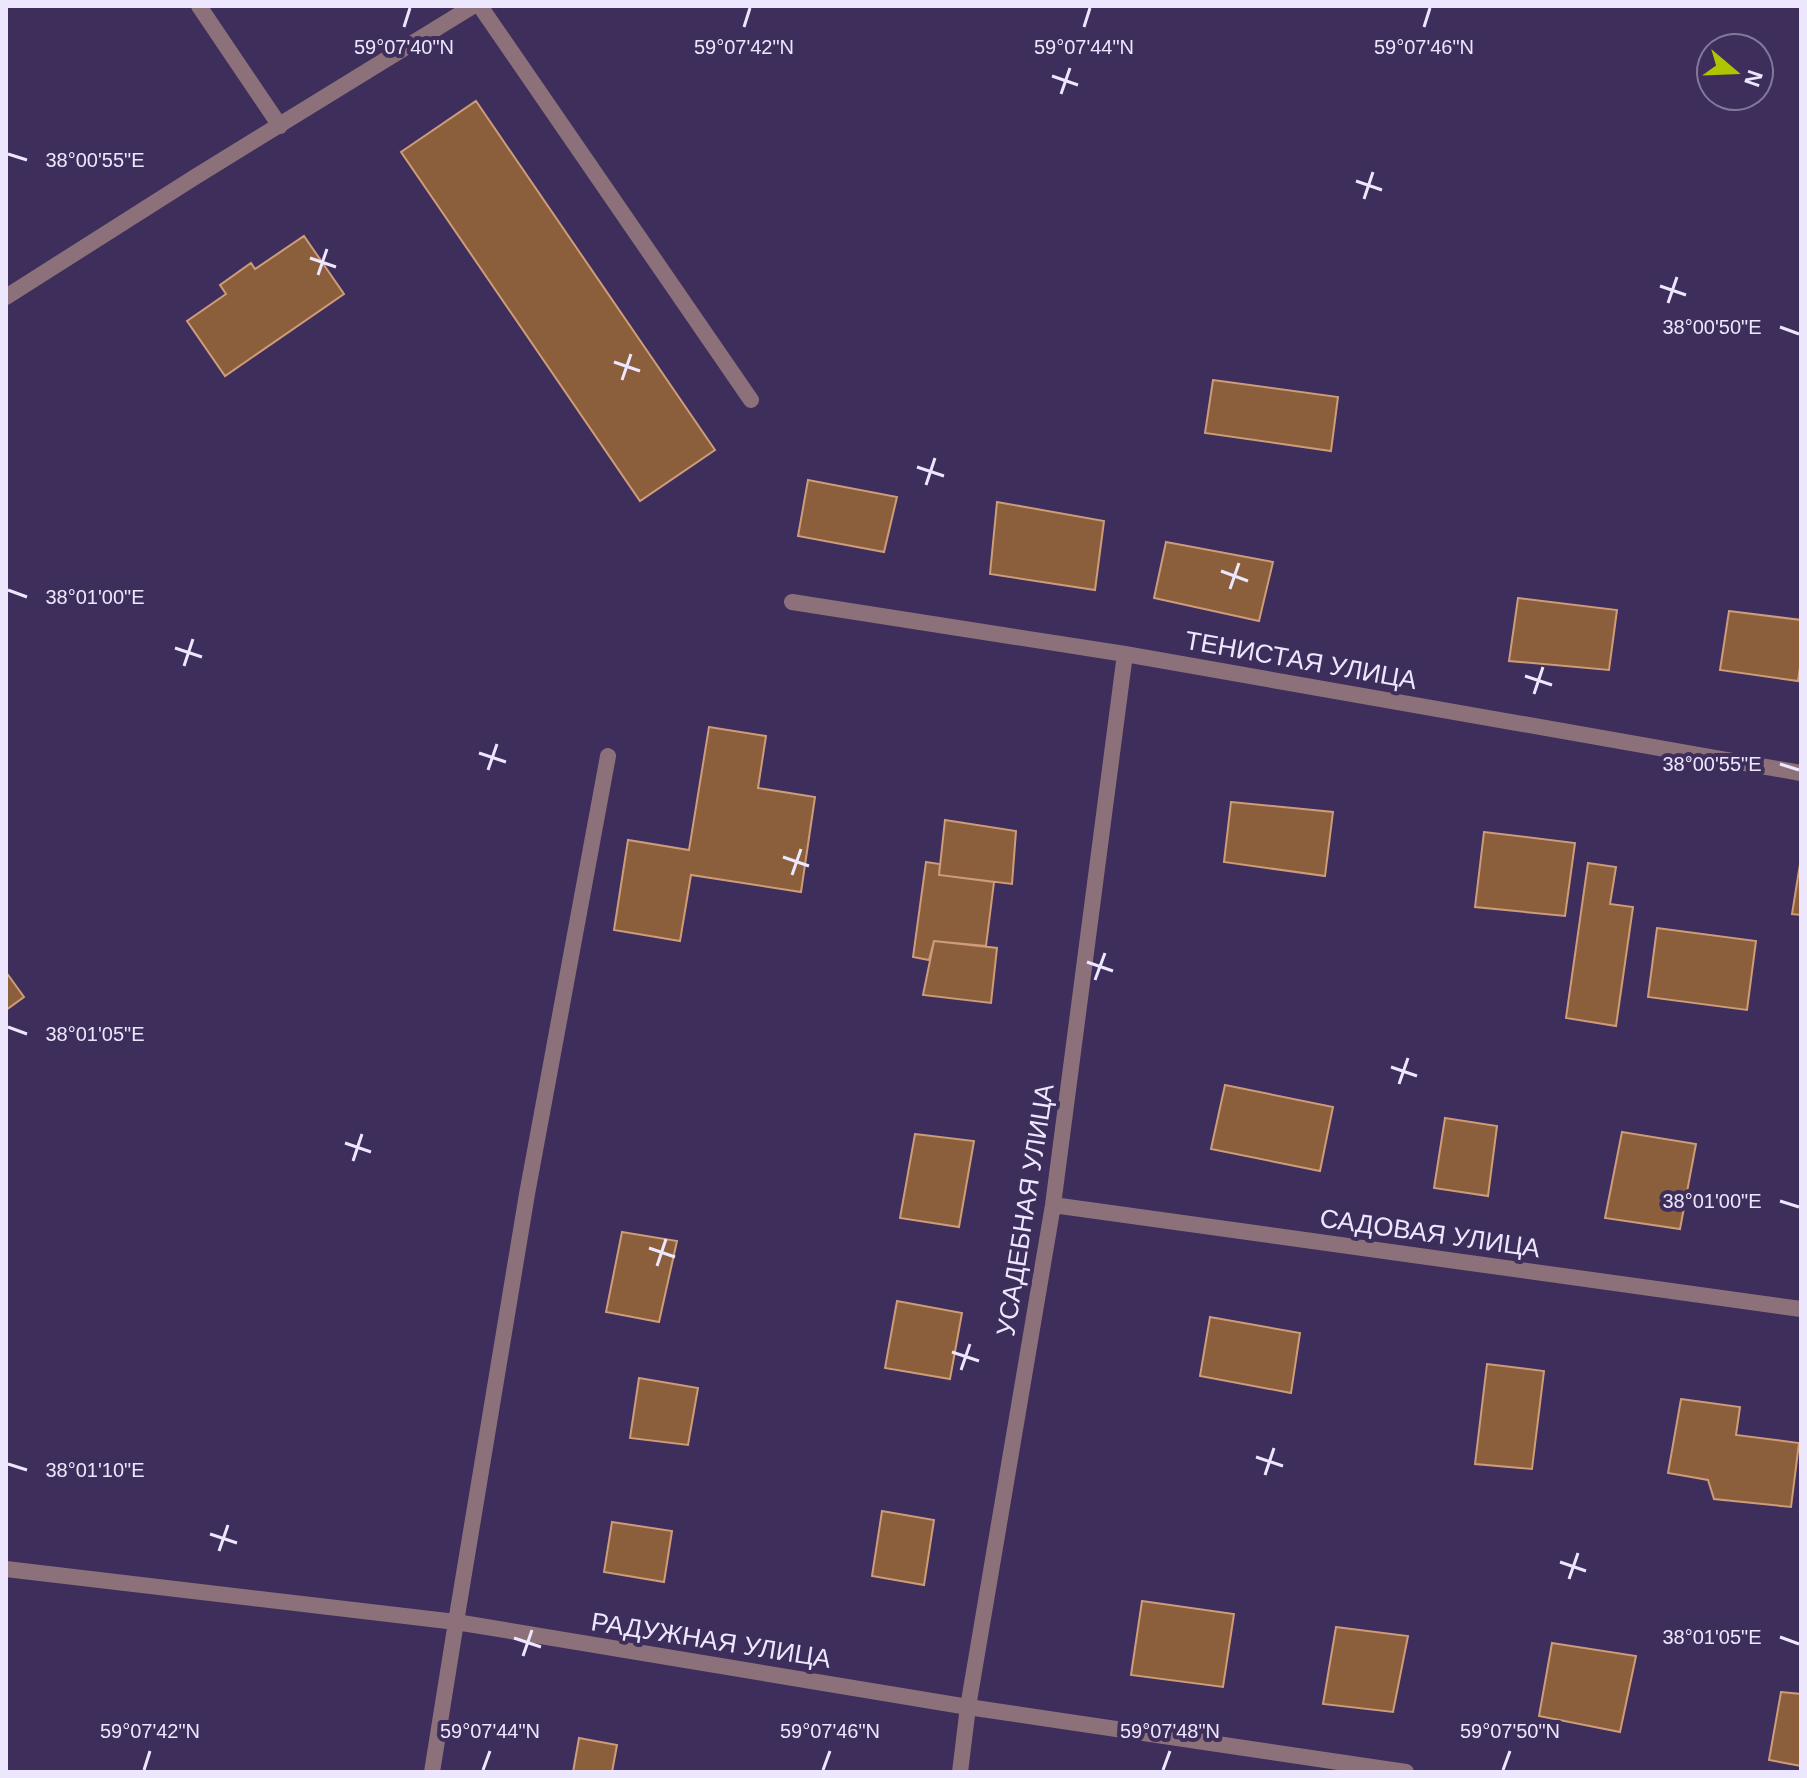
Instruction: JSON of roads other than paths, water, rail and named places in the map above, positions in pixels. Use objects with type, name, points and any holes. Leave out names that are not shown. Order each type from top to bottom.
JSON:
[{"type":"street","points":[[199,6],[280,126]]},
{"type":"street","points":[[6,297],[473,6]]},
{"type":"street","points":[[480,6],[751,400]]},
{"type":"street","name":"ТЕНИСТАЯ УЛИЦА","points":[[792,602],[1125,654],[1801,773]]},
{"type":"street","name":"УСАДЕБНАЯ УЛИЦА","points":[[960,1772],[968,1707],[1053,1205],[1125,654]]},
{"type":"street","points":[[432,1772],[527,1194],[608,756]]},
{"type":"street","name":"САДОВАЯ УЛИЦА","points":[[1053,1205],[1801,1309]]},
{"type":"street","name":"РАДУЖНАЯ УЛИЦА","points":[[6,1569],[456,1622],[968,1707],[1406,1772]]}]
